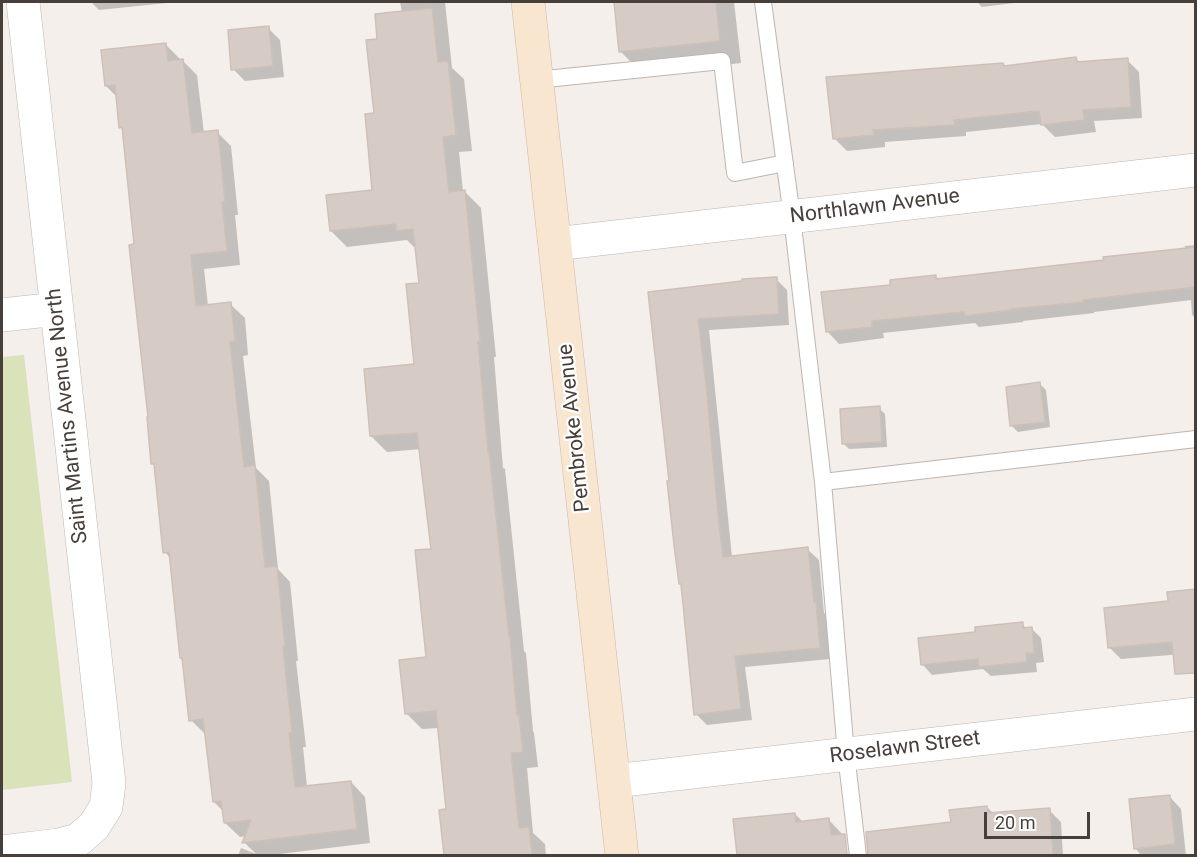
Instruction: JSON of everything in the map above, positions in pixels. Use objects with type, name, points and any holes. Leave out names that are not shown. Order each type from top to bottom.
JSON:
[{"type":"street","name":"Saint Martins Avenue North","points":[[2,852],[59,845],[78,840],[94,826],[106,807],[109,783],[23,2]]},
{"type":"street","name":"Pembroke Avenue","points":[[528,2],[622,855]]},
{"type":"street","name":"Northlawn Avenue","points":[[555,244],[1196,170]]},
{"type":"street","points":[[2,315],[57,309]]},
{"type":"street","name":"Roselawn Street","points":[[614,781],[1196,714]]},
{"type":"lane","points":[[763,2],[792,217],[823,482],[846,754],[858,855]]},
{"type":"lane","points":[[536,80],[722,61],[735,172],[785,163]]},
{"type":"lane","points":[[823,482],[1196,439]]},
{"type":"green space","points":[[24,355],[72,782],[2,790],[2,357]]},
{"type":"building","points":[[614,2],[716,2],[720,41],[619,52]]},
{"type":"building","points":[[432,8],[438,62],[448,61],[456,135],[443,137],[449,192],[465,190],[488,452],[523,752],[511,753],[519,828],[529,827],[532,855],[444,855],[439,810],[446,809],[436,711],[405,714],[399,660],[426,657],[415,550],[431,549],[417,433],[370,436],[364,369],[414,364],[406,284],[419,283],[413,229],[396,231],[396,224],[330,231],[326,195],[372,190],[365,114],[374,113],[366,40],[377,39],[375,14]]},
{"type":"building","points":[[269,26],[273,66],[231,70],[228,30]]},
{"type":"building","points":[[166,43],[168,61],[183,59],[192,133],[218,130],[227,251],[191,255],[196,306],[231,302],[235,341],[230,342],[244,467],[255,465],[265,567],[277,566],[295,787],[351,781],[357,829],[242,843],[251,820],[224,823],[221,801],[213,802],[203,719],[189,721],[169,552],[163,553],[154,464],[151,464],[129,245],[134,244],[122,127],[119,128],[115,85],[105,86],[101,50]]},
{"type":"building","points":[[1076,57],[1077,62],[1128,58],[1131,107],[1083,110],[1084,120],[1041,125],[1039,111],[954,120],[955,125],[873,130],[874,135],[833,139],[826,77],[1003,63],[1004,66]]},
{"type":"building","points":[[1196,247],[1196,287],[965,316],[964,312],[872,321],[872,327],[826,332],[821,292],[890,285],[890,280],[936,275],[936,279]]},
{"type":"building","points":[[777,277],[779,314],[698,319],[719,524],[723,557],[808,547],[820,648],[735,656],[741,709],[694,715],[648,292],[742,281],[742,279]]},
{"type":"building","points":[[1040,382],[1045,422],[1010,426],[1006,387]]},
{"type":"building","points":[[880,406],[882,442],[842,444],[840,409]]},
{"type":"building","points":[[1196,589],[1196,673],[1175,674],[1172,642],[1108,648],[1104,608],[1168,601],[1167,592]]},
{"type":"building","points":[[1023,622],[1023,628],[1032,627],[1034,653],[1026,653],[1027,662],[979,667],[978,659],[921,665],[918,638],[975,632],[975,627]]},
{"type":"building","points":[[1170,795],[1175,844],[1134,849],[1129,799]]},
{"type":"building","points":[[987,806],[988,813],[1050,808],[1053,855],[868,855],[866,832],[951,822],[949,810]]},
{"type":"building","points":[[795,813],[796,822],[829,818],[831,835],[845,834],[847,855],[737,855],[733,819]]}]
